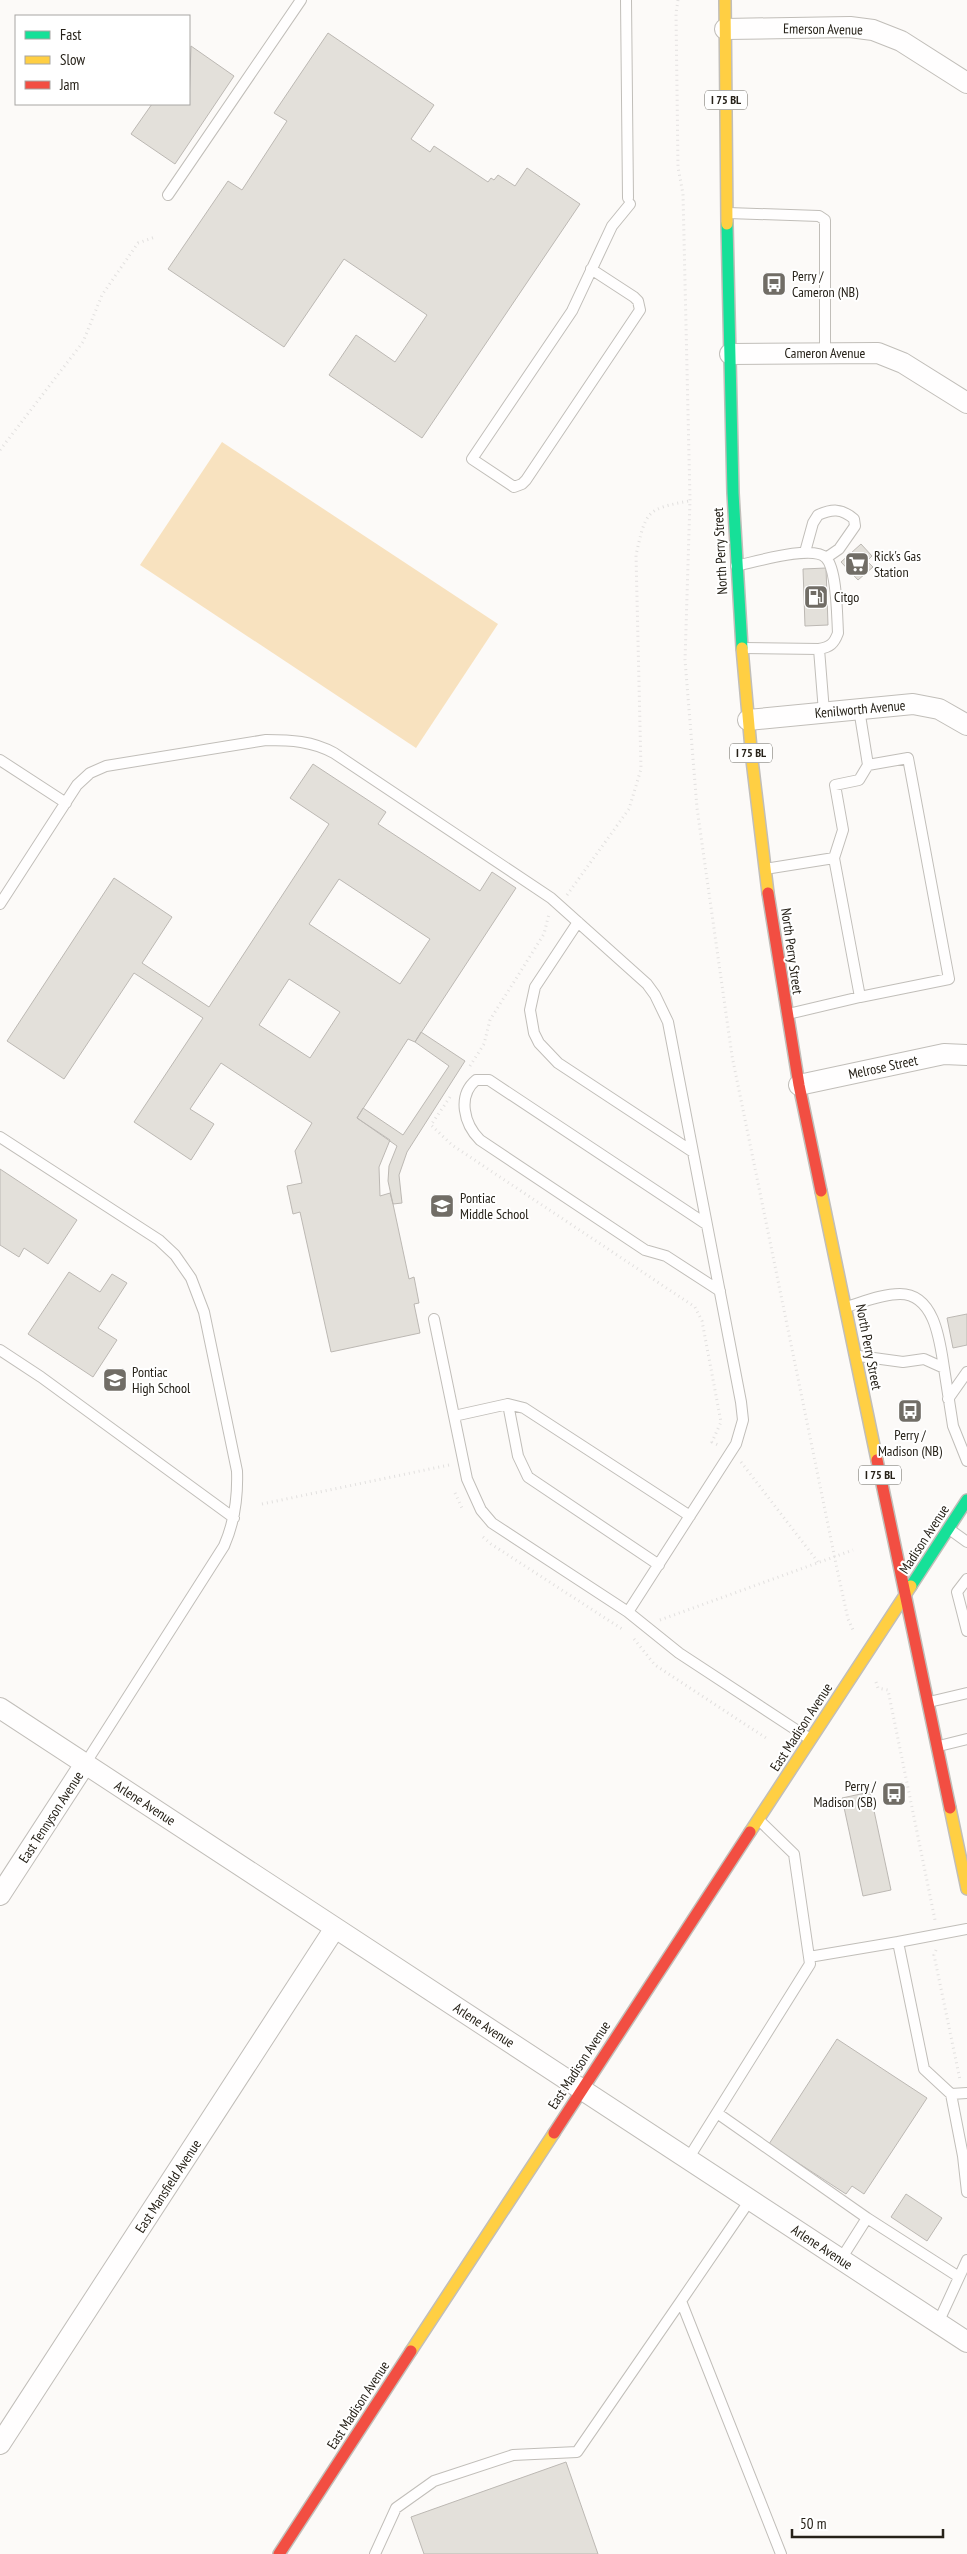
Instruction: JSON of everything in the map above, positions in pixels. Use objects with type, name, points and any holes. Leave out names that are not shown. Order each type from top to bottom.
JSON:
[{"type":"main road","name":"North Perry Street","points":[[725,0],[730,354],[736,566],[748,720],[765,869],[799,1085],[937,1746],[959,1812],[967,1889]]},
{"type":"main road","name":"Madison Avenue","points":[[905,1595],[967,1500]]},
{"type":"main road","name":"East Madison Avenue","points":[[279,2554],[905,1595]]},
{"type":"street","name":"Emerson Avenue","points":[[725,29],[850,27],[873,30],[902,41],[967,83]]},
{"type":"street","name":"Cameron Avenue","points":[[730,354],[868,352],[891,357],[967,404]]},
{"type":"street","name":"Kenilworth Avenue","points":[[748,720],[919,705],[946,712],[967,726]]},
{"type":"street","name":"Melrose Street","points":[[799,1085],[944,1054],[967,1055]]},
{"type":"street","name":"Arlene Avenue","points":[[0,1708],[967,2342]]},
{"type":"street","name":"East Tennyson Avenue","points":[[0,1895],[85,1764]]},
{"type":"street","name":"East Mansfield Avenue","points":[[0,2444],[335,1928]]},
{"type":"lane","points":[[168,195],[301,0]]},
{"type":"lane","points":[[592,269],[634,297],[638,301],[640,310],[526,480],[518,487],[514,487],[472,459],[572,311],[612,226],[628,201],[626,0]]},
{"type":"lane","points":[[728,213],[819,216],[825,220],[825,353]]},
{"type":"lane","points":[[805,552],[813,523],[818,515],[837,510],[846,513],[854,519],[855,526],[838,549],[826,558]]},
{"type":"lane","points":[[736,566],[805,552],[818,553],[826,558],[832,572],[838,633],[835,642],[829,647],[819,649],[742,648]]},
{"type":"lane","points":[[819,649],[824,712]]},
{"type":"lane","points":[[859,709],[868,765],[859,780],[836,785],[843,830],[834,858],[860,997]]},
{"type":"lane","points":[[0,904],[84,778],[106,766],[266,740],[307,742],[334,753],[559,904],[647,984],[663,1009],[668,1022],[743,1420],[736,1444],[628,1612]]},
{"type":"lane","points":[[787,1015],[860,997],[949,979],[908,758],[868,765]]},
{"type":"lane","points":[[0,760],[66,803]]},
{"type":"lane","points":[[765,869],[834,858]]},
{"type":"lane","points":[[578,922],[535,986],[530,1010],[536,1038],[546,1053],[558,1063],[692,1152]]},
{"type":"lane","points":[[706,1224],[489,1080],[476,1080],[468,1089],[464,1107],[466,1118],[469,1127],[480,1140],[646,1250],[666,1256],[720,1292]]},
{"type":"lane","points":[[0,1137],[160,1240],[188,1274],[204,1312],[237,1471],[238,1490],[234,1518],[218,1557],[85,1764]]},
{"type":"lane","points":[[845,1308],[898,1294],[910,1296],[917,1300],[929,1312],[938,1331],[953,1426],[967,1461]]},
{"type":"lane","points":[[434,1319],[467,1479],[481,1510],[492,1523],[628,1612],[679,1653],[811,1739]]},
{"type":"lane","points":[[0,1350],[41,1377],[234,1518]]},
{"type":"lane","points":[[855,1356],[903,1362],[924,1359],[944,1368]]},
{"type":"lane","points":[[948,1399],[967,1372]]},
{"type":"lane","points":[[454,1416],[508,1404],[524,1408],[690,1516]]},
{"type":"lane","points":[[508,1404],[518,1456],[528,1478],[659,1564]]},
{"type":"lane","points":[[948,1529],[967,1542]]},
{"type":"lane","points":[[967,1579],[957,1592],[967,1631]]},
{"type":"lane","points":[[928,1702],[967,1693]]},
{"type":"lane","points":[[937,1746],[967,1739]]},
{"type":"lane","points":[[688,2159],[810,1964],[794,1854],[758,1820]]},
{"type":"lane","points":[[809,1957],[967,1928]]},
{"type":"lane","points":[[898,1942],[924,2069],[951,2094],[965,2156],[967,2192]]},
{"type":"lane","points":[[951,2094],[965,2094]]},
{"type":"lane","points":[[717,2113],[867,2218],[959,2277]]},
{"type":"lane","points":[[375,2554],[396,2508],[434,2481],[514,2455],[577,2452],[750,2200]]},
{"type":"lane","points":[[841,2259],[867,2218]]},
{"type":"lane","points":[[938,2323],[967,2260]]},
{"type":"lane","points":[[681,2301],[781,2554]]},
{"type":"path","points":[[678,0],[676,13],[678,157],[683,194],[690,500],[685,660],[697,808],[732,1056],[848,1619]]},
{"type":"path","points":[[0,450],[83,342],[102,295],[138,243],[155,237]]},
{"type":"path","points":[[559,904],[629,808],[641,769],[636,555],[644,520],[660,506],[690,500]]},
{"type":"path","points":[[262,1504],[448,1464],[450,1473]]},
{"type":"path","points":[[454,1490],[456,1499],[466,1515]]},
{"type":"path","points":[[477,1531],[491,1544],[626,1632]]},
{"type":"path","points":[[645,1625],[853,1550]]},
{"type":"path","points":[[631,1636],[655,1665],[769,1740]]},
{"type":"path","points":[[878,1688],[888,1690],[940,1943],[934,1955],[965,2094]]},
{"type":"shaded area","points":[[222,442],[498,624],[416,748],[140,565]]},
{"type":"building","points":[[328,33],[434,105],[411,139],[430,152],[434,146],[488,182],[491,178],[494,180],[498,175],[515,186],[527,168],[580,204],[422,438],[329,375],[356,335],[395,362],[427,315],[344,259],[284,347],[168,269],[228,181],[242,190],[287,121],[274,113]]},
{"type":"building","points":[[191,46],[234,76],[175,164],[131,134],[151,105],[190,105]]},
{"type":"building","name":"Rick's Gas Station","points":[[861,544],[872,556],[867,561],[873,567],[858,580],[841,562]]},
{"type":"building","name":"Citgo","points":[[826,568],[828,625],[805,626],[803,569]]},
{"type":"building","points":[[313,764],[386,812],[378,824],[480,891],[492,872],[516,888],[415,1042],[408,1039],[357,1118],[390,1140],[379,1167],[380,1196],[390,1193],[409,1279],[414,1277],[419,1303],[414,1304],[420,1333],[331,1352],[300,1212],[293,1214],[287,1186],[302,1183],[295,1151],[312,1123],[221,1063],[190,1109],[214,1124],[191,1160],[134,1122],[203,1018],[134,973],[64,1079],[7,1041],[114,878],[172,917],[142,963],[209,1007],[329,824],[290,798]],"holes":[[[339,879],[430,939],[400,984],[309,924]],[[289,979],[340,1012],[310,1058],[259,1025]]]},
{"type":"building","points":[[421,1032],[465,1061],[407,1152],[399,1175],[402,1203],[393,1204],[388,1181],[389,1166],[397,1146],[357,1118],[363,1108],[403,1135],[449,1066],[415,1042]]},
{"type":"building","points":[[0,1169],[77,1220],[48,1264],[24,1248],[19,1257],[0,1245]]},
{"type":"building","points":[[69,1272],[100,1292],[112,1274],[127,1283],[98,1328],[117,1340],[93,1377],[28,1334]]},
{"type":"building","points":[[967,1314],[967,1345],[953,1348],[947,1318]]},
{"type":"building","points":[[870,1792],[891,1890],[863,1896],[842,1798]]},
{"type":"building","points":[[837,2039],[927,2098],[864,2194],[852,2186],[846,2194],[769,2144]]},
{"type":"building","points":[[906,2194],[942,2218],[927,2241],[891,2217]]},
{"type":"building","points":[[566,2462],[598,2554],[424,2554],[411,2517]]},
{"type":"traffic: fast","points":[[727,224],[733,493],[742,648]]},
{"type":"traffic: fast","points":[[911,1586],[967,1500]]},
{"type":"traffic: slow","points":[[725,0],[727,224]]},
{"type":"traffic: slow","points":[[742,648],[752,760],[768,893]]},
{"type":"traffic: slow","points":[[821,1191],[877,1460]]},
{"type":"traffic: slow","points":[[750,1832],[911,1586]]},
{"type":"traffic: slow","points":[[950,1808],[967,1889]]},
{"type":"traffic: slow","points":[[411,2351],[554,2133]]},
{"type":"traffic: jam","points":[[768,893],[799,1085],[821,1191]]},
{"type":"traffic: jam","points":[[877,1460],[950,1808]]},
{"type":"traffic: jam","points":[[554,2133],[750,1832]]},
{"type":"traffic: jam","points":[[279,2554],[411,2351]]},
{"type":"place","name":"Perry / Cameron (NB)","points":[[774,284]]},
{"type":"place","name":"Rick's Gas Station","points":[[857,564]]},
{"type":"place","name":"Citgo","points":[[816,597]]},
{"type":"place","name":"Pontiac Middle School","points":[[442,1206]]},
{"type":"place","name":"Pontiac High School","points":[[115,1380]]},
{"type":"place","name":"Perry / Madison (NB)","points":[[910,1411]]},
{"type":"place","name":"Perry / Madison (SB)","points":[[894,1794]]}]
